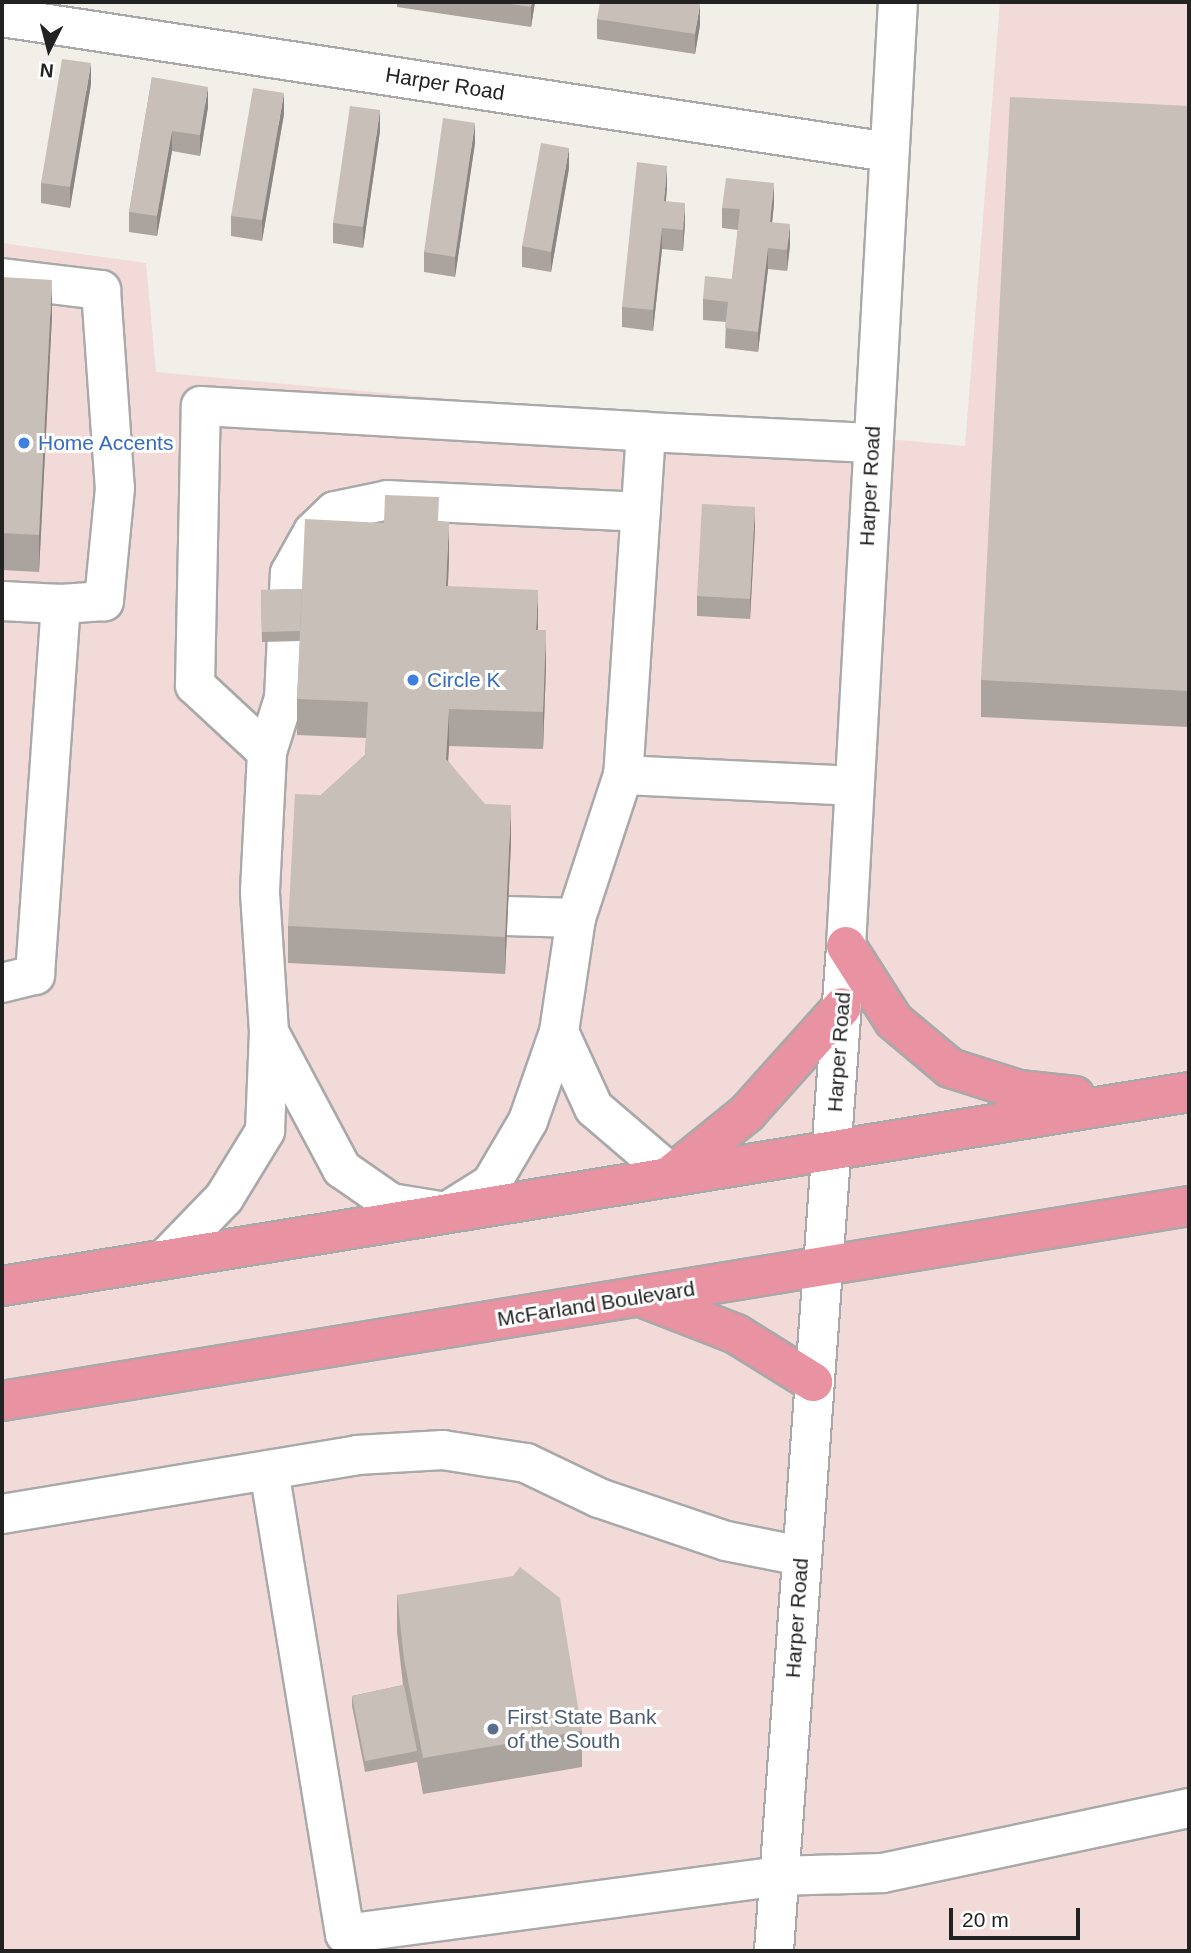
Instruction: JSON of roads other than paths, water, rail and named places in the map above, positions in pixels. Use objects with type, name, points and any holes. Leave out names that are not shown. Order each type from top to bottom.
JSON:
[{"type":"highway","points":[[846,946],[894,1021],[950,1068],[1019,1090],[1126,1101]]},
{"type":"highway","points":[[671,1174],[747,1113],[842,1007]]},
{"type":"highway","points":[[2,1286],[671,1174],[1189,1092]]},
{"type":"highway","name":"McFarland Boulevard","points":[[2,1402],[1189,1206]]},
{"type":"highway","points":[[641,1297],[736,1334],[813,1382]]},
{"type":"street","name":"Harper Road","points":[[774,1951],[820,1267],[832,1148],[846,946],[898,2]]},
{"type":"street","name":"Harper Road","points":[[2,17],[888,152]]},
{"type":"street","points":[[2,278],[101,290],[115,488],[104,601],[61,604],[2,601]]},
{"type":"street","points":[[267,752],[195,685],[201,405],[872,443]]},
{"type":"street","points":[[269,1032],[342,1169],[391,1203],[446,1212],[491,1184],[528,1121],[559,1032],[576,918],[623,775],[646,432]]},
{"type":"street","points":[[165,1259],[224,1198],[265,1131],[276,893],[267,752],[284,698],[290,573],[313,532],[335,511],[388,500],[641,512]]},
{"type":"street","points":[[2,983],[35,975],[61,604]]},
{"type":"street","points":[[623,775],[854,786]]},
{"type":"street","points":[[507,915],[576,918]]},
{"type":"street","points":[[559,1032],[594,1108],[671,1174]]},
{"type":"street","points":[[2,1514],[357,1455],[443,1450],[526,1463],[598,1498],[726,1541],[801,1556]]},
{"type":"street","points":[[269,1470],[345,1934],[779,1876],[894,1872],[1189,1808]]},
{"type":"place","name":"Home Accents","points":[[24,443]]},
{"type":"place","name":"Circle K","points":[[413,680]]},
{"type":"place","name":"First State Bank of the South","points":[[493,1729]]}]
